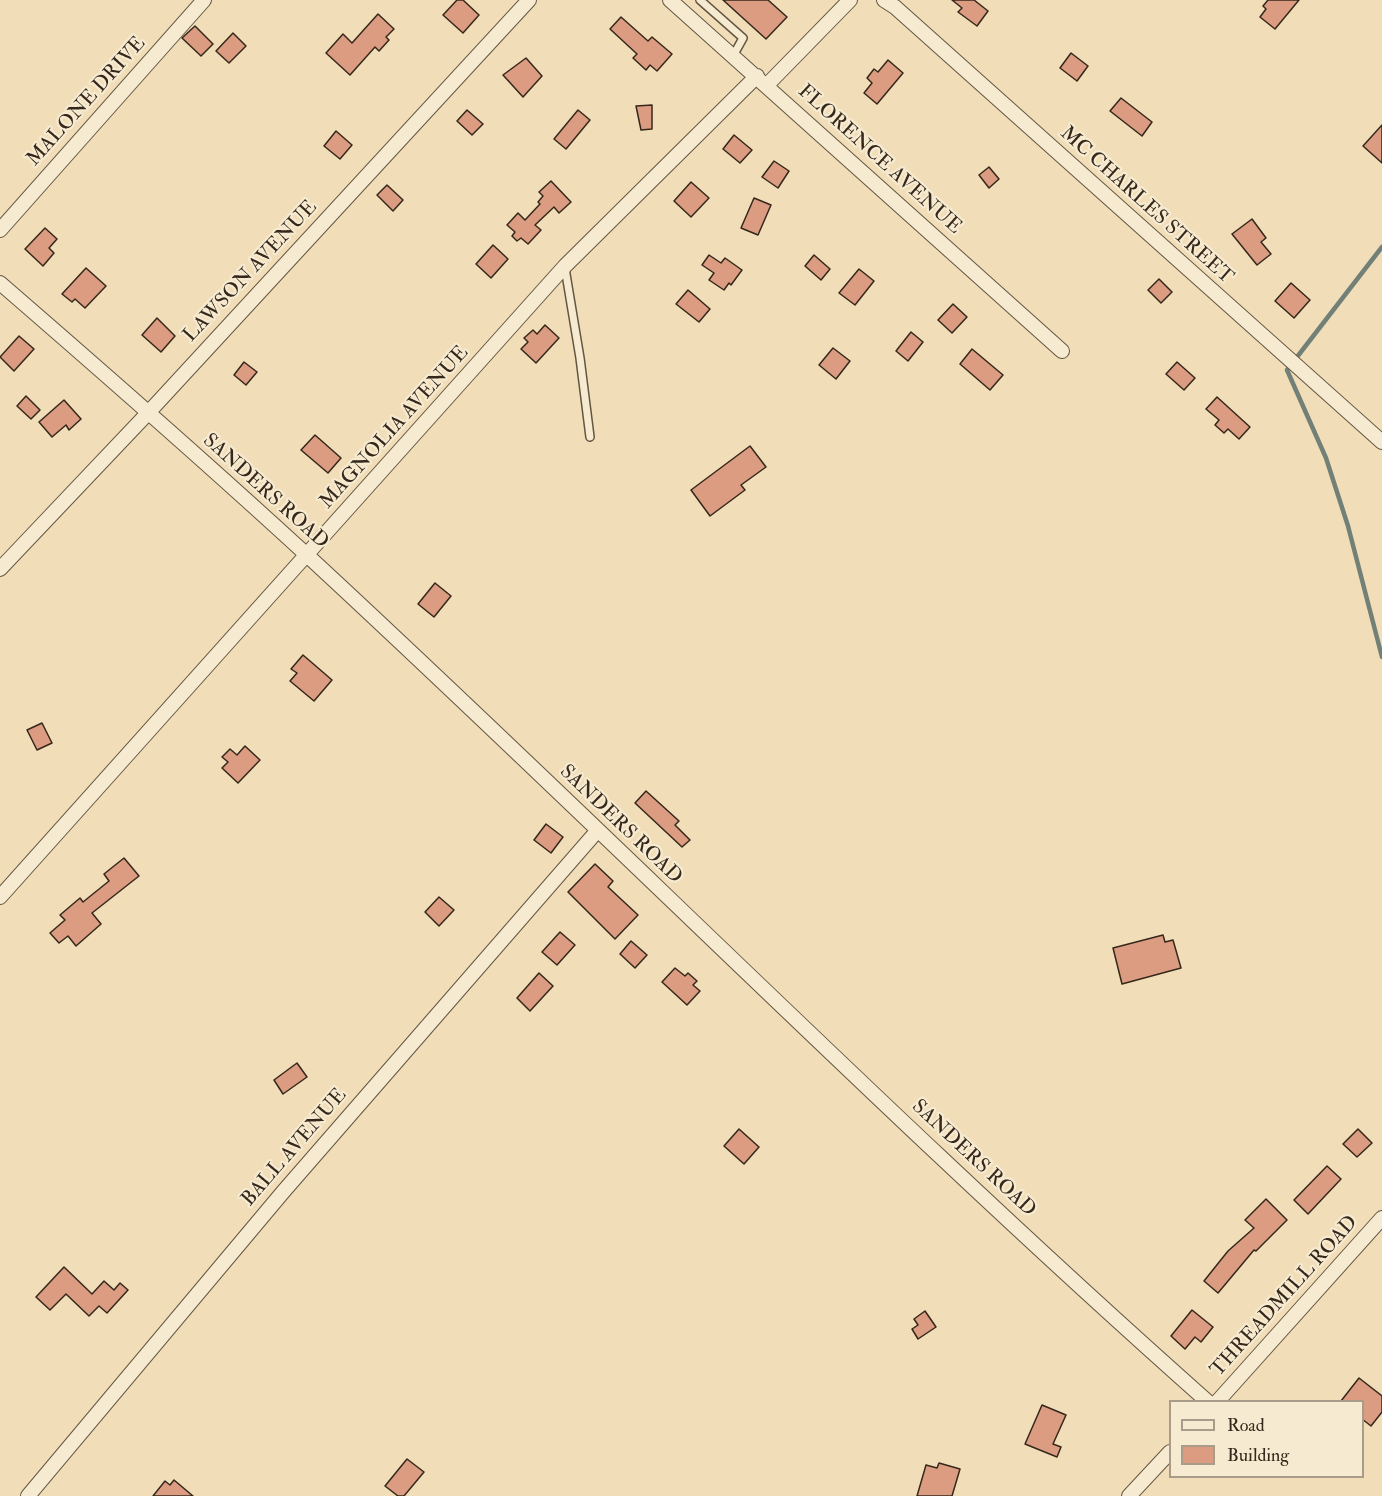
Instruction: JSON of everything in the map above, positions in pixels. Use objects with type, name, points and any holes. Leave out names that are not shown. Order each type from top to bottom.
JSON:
[{"type":"street","name":"MALONE DRIVE","points":[[0,230],[204,0]]},
{"type":"street","name":"LAWSON AVENUE","points":[[0,568],[148,413],[529,0]]},
{"type":"street","points":[[762,81],[850,0]]},
{"type":"street","name":"MC CHARLES STREET","points":[[884,0],[896,7],[1382,442]]},
{"type":"street","name":"FLORENCE AVENUE","points":[[676,2],[1062,351]]},
{"type":"street","name":"MAGNOLIA AVENUE","points":[[0,897],[308,556],[565,266],[762,81]]},
{"type":"street","name":"SANDERS ROAD","points":[[0,283],[308,556],[1121,1324],[1207,1400]]},
{"type":"street","name":"BALL AVENUE","points":[[28,1496],[283,1192],[598,830]]},
{"type":"street","name":"THREADMILL ROAD","points":[[1218,1400],[1382,1218]]},
{"type":"street","points":[[1129,1496],[1169,1453]]},
{"type":"lane","points":[[700,0],[743,38],[734,56]]},
{"type":"lane","points":[[565,266],[590,437]]},
{"type":"building","points":[[457,0],[463,0],[479,15],[463,33],[443,15]]},
{"type":"building","points":[[723,0],[768,0],[787,17],[766,39]]},
{"type":"building","points":[[952,0],[974,0],[988,11],[977,26],[958,12],[962,8]]},
{"type":"building","points":[[1268,0],[1299,0],[1275,29],[1260,17],[1266,9],[1263,6]]},
{"type":"building","points":[[378,14],[394,29],[386,37],[389,40],[379,51],[375,47],[350,75],[326,53],[343,34],[352,43]]},
{"type":"building","points":[[621,17],[648,41],[652,37],[672,54],[657,71],[650,65],[646,70],[633,58],[637,54],[610,29]]},
{"type":"building","points":[[195,26],[213,44],[201,56],[182,38]]},
{"type":"building","points":[[233,33],[246,46],[229,63],[216,51]]},
{"type":"building","points":[[1071,53],[1088,66],[1077,81],[1060,68]]},
{"type":"building","points":[[526,58],[542,76],[523,97],[503,75]]},
{"type":"building","points":[[888,60],[903,73],[877,104],[864,93],[872,83],[867,78],[874,69],[878,72]]},
{"type":"building","points":[[1121,98],[1152,122],[1142,136],[1110,111]]},
{"type":"building","points":[[652,105],[652,129],[641,130],[636,106]]},
{"type":"building","points":[[467,110],[483,124],[472,135],[457,121]]},
{"type":"building","points":[[578,110],[590,120],[566,149],[554,139]]},
{"type":"building","points":[[1382,125],[1382,163],[1363,146]]},
{"type":"building","points":[[336,131],[352,145],[340,159],[324,146]]},
{"type":"building","points":[[734,135],[752,150],[740,163],[723,149]]},
{"type":"building","points":[[774,161],[789,171],[778,188],[762,177]]},
{"type":"building","points":[[989,167],[999,179],[989,188],[979,175]]},
{"type":"building","points":[[551,181],[571,202],[559,213],[554,207],[535,225],[541,230],[528,244],[521,238],[517,241],[512,236],[515,232],[507,225],[518,213],[525,220],[540,204],[538,202],[543,196],[539,192]]},
{"type":"building","points":[[691,182],[709,198],[691,217],[674,201]]},
{"type":"building","points":[[387,185],[403,200],[393,211],[377,195]]},
{"type":"building","points":[[754,198],[771,205],[758,235],[741,228]]},
{"type":"building","points":[[1252,219],[1266,238],[1261,242],[1271,254],[1257,265],[1232,234]]},
{"type":"building","points":[[45,228],[57,239],[49,248],[54,253],[43,266],[25,249]]},
{"type":"building","points":[[493,245],[508,259],[491,278],[476,264]]},
{"type":"building","points":[[709,255],[721,263],[725,258],[742,270],[731,285],[729,283],[724,290],[709,280],[714,273],[702,265]]},
{"type":"building","points":[[814,255],[830,269],[821,280],[805,266]]},
{"type":"building","points":[[86,268],[106,286],[85,308],[75,299],[72,302],[62,294]]},
{"type":"building","points":[[859,269],[874,281],[855,305],[839,293]]},
{"type":"building","points":[[1159,279],[1172,292],[1161,303],[1148,290]]},
{"type":"building","points":[[1291,283],[1310,300],[1294,318],[1275,301]]},
{"type":"building","points":[[688,290],[710,309],[699,322],[676,304]]},
{"type":"building","points":[[953,304],[967,317],[952,333],[938,320]]},
{"type":"building","points":[[157,318],[175,336],[161,352],[142,335]]},
{"type":"building","points":[[545,325],[559,338],[536,363],[521,349],[528,342],[524,338],[533,330],[537,334]]},
{"type":"building","points":[[911,332],[923,342],[908,361],[896,351]]},
{"type":"building","points":[[19,336],[34,349],[14,371],[0,357]]},
{"type":"building","points":[[833,348],[850,361],[836,379],[819,365]]},
{"type":"building","points":[[972,349],[1003,375],[990,390],[960,364]]},
{"type":"building","points":[[244,362],[257,372],[246,385],[234,375]]},
{"type":"building","points":[[1177,362],[1195,378],[1184,390],[1166,374]]},
{"type":"building","points":[[26,396],[40,410],[31,419],[17,406]]},
{"type":"building","points":[[1217,397],[1250,427],[1239,439],[1228,429],[1224,433],[1215,425],[1219,420],[1206,409]]},
{"type":"building","points":[[64,400],[81,419],[69,430],[66,425],[52,437],[39,422]]},
{"type":"building","points":[[315,435],[341,458],[328,473],[301,450]]},
{"type":"building","points":[[750,446],[766,467],[741,485],[745,490],[710,516],[691,490]]},
{"type":"building","points":[[435,583],[451,596],[434,617],[418,604]]},
{"type":"building","points":[[303,655],[332,680],[314,701],[290,681],[297,673],[291,669]]},
{"type":"building","points":[[42,723],[52,743],[37,750],[27,730]]},
{"type":"building","points":[[245,746],[260,760],[238,783],[222,768],[228,762],[222,757],[230,749],[237,755]]},
{"type":"building","points":[[646,791],[679,821],[675,825],[690,840],[682,847],[635,803]]},
{"type":"building","points":[[546,824],[563,837],[551,853],[534,840]]},
{"type":"building","points":[[124,858],[139,876],[92,913],[101,924],[76,946],[68,936],[59,943],[50,933],[65,920],[60,915],[80,898],[83,902],[109,881],[104,874]]},
{"type":"building","points":[[595,864],[613,881],[608,887],[638,915],[615,939],[568,892]]},
{"type":"building","points":[[439,897],[454,910],[439,926],[425,912]]},
{"type":"building","points":[[560,932],[575,945],[557,965],[542,952]]},
{"type":"building","points":[[1163,935],[1165,942],[1173,940],[1181,968],[1122,984],[1113,948]]},
{"type":"building","points":[[631,941],[647,955],[635,968],[620,954]]},
{"type":"building","points":[[675,968],[685,976],[688,973],[697,981],[693,985],[700,991],[687,1005],[662,982]]},
{"type":"building","points":[[539,973],[553,986],[530,1011],[517,998]]},
{"type":"building","points":[[297,1063],[307,1077],[283,1094],[274,1080]]},
{"type":"building","points":[[739,1129],[759,1147],[744,1164],[724,1146]]},
{"type":"building","points":[[1358,1129],[1372,1143],[1357,1157],[1343,1144]]},
{"type":"building","points":[[1327,1166],[1341,1179],[1308,1214],[1294,1200]]},
{"type":"building","points":[[1266,1199],[1287,1220],[1256,1251],[1254,1250],[1218,1293],[1204,1281],[1228,1251],[1254,1228],[1245,1220]]},
{"type":"building","points":[[64,1267],[92,1294],[104,1281],[114,1290],[120,1283],[128,1290],[107,1313],[99,1306],[89,1316],[66,1294],[50,1310],[36,1297]]},
{"type":"building","points":[[1192,1310],[1213,1327],[1201,1342],[1195,1337],[1185,1349],[1171,1336]]},
{"type":"building","points":[[925,1311],[936,1327],[918,1339],[912,1329],[918,1325],[914,1319]]},
{"type":"building","points":[[1359,1378],[1382,1396],[1382,1412],[1371,1426],[1364,1421],[1364,1400],[1342,1400]]},
{"type":"building","points":[[1042,1405],[1066,1415],[1053,1444],[1061,1447],[1057,1457],[1025,1444]]},
{"type":"building","points":[[407,1459],[424,1472],[404,1496],[398,1496],[385,1486]]},
{"type":"building","points":[[939,1463],[960,1469],[952,1496],[917,1496],[926,1465],[937,1468]]},
{"type":"building","points":[[174,1480],[193,1496],[153,1496],[165,1481],[170,1485]]},
{"type":"waterway","points":[[1382,247],[1287,370],[1326,458],[1348,526],[1382,657]]}]
